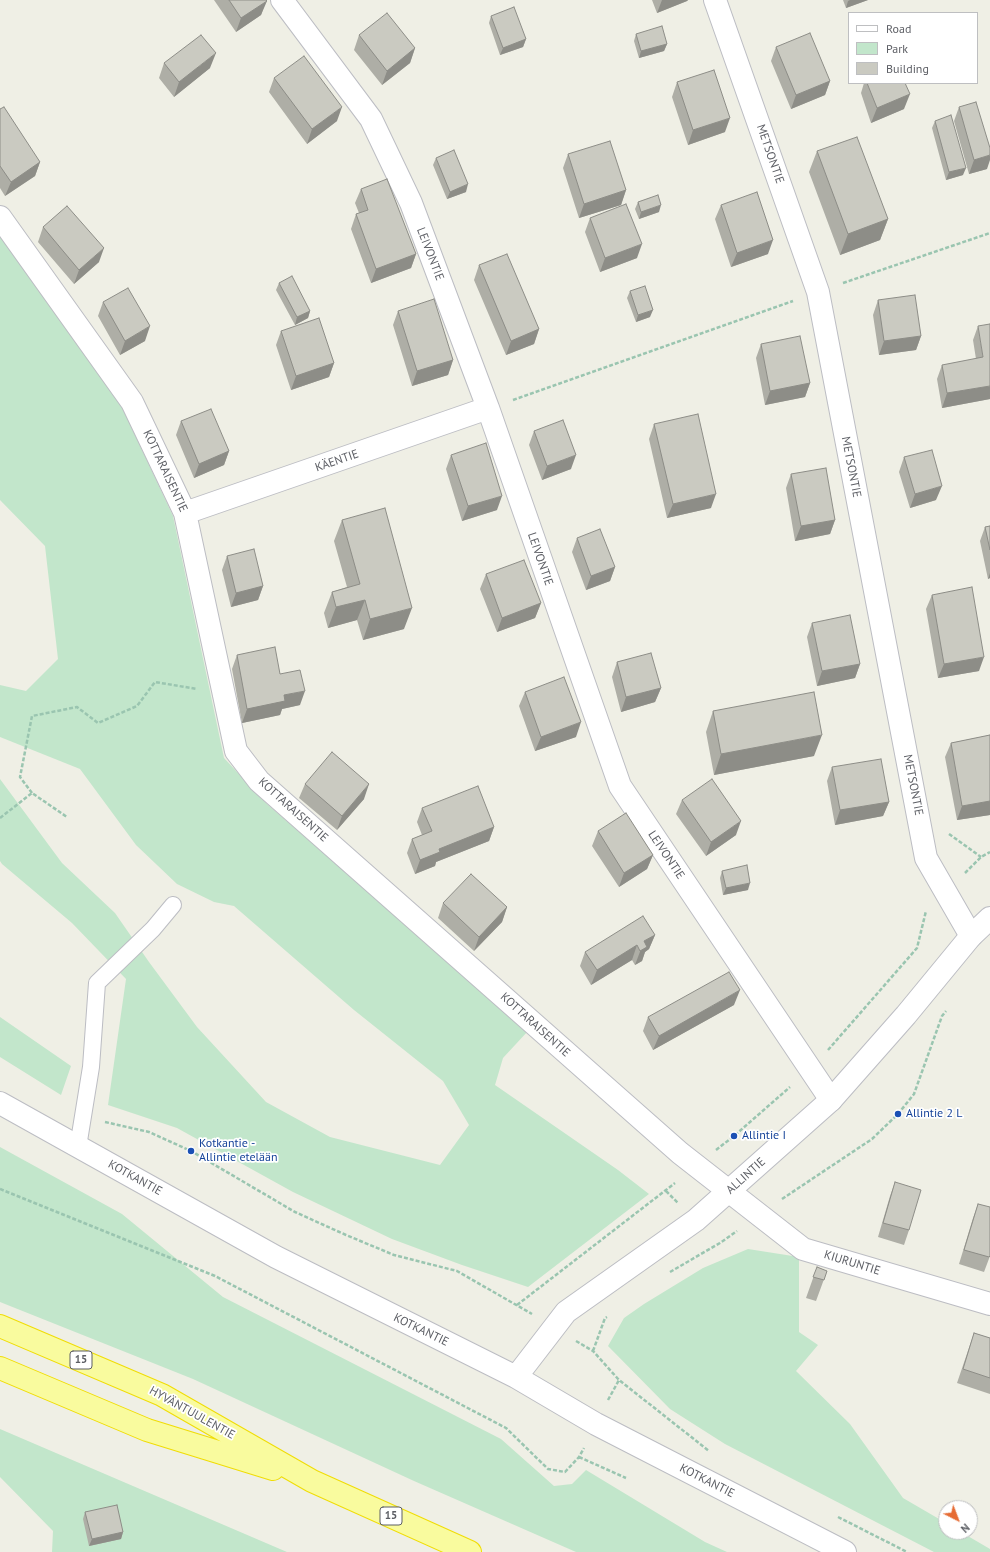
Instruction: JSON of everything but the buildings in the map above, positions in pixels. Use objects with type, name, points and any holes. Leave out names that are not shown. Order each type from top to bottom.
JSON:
[{"type":"highway","name":"HYVÄNTUULENTIE","points":[[0,1326],[162,1395],[312,1481],[470,1552]]},
{"type":"highway","name":"HYVÄNTUULENTIE","points":[[0,1368],[147,1430],[312,1481]]},
{"type":"street","name":"LEIVONTIE","points":[[282,0],[371,119],[411,203],[488,408],[620,786],[831,1100]]},
{"type":"street","name":"METSONTIE","points":[[715,0],[818,292],[926,858],[971,936]]},
{"type":"street","name":"KOTTARAISENTIE","points":[[0,217],[132,402],[185,513],[236,751],[259,781],[696,1166],[729,1191]]},
{"type":"street","name":"KÄENTIE","points":[[185,513],[488,408]]},
{"type":"street","name":"ALLINTIE","points":[[516,1377],[566,1312],[696,1220],[831,1100],[906,1015],[971,936],[990,918]]},
{"type":"street","name":"KOTKANTIE","points":[[0,1103],[276,1257],[516,1377],[596,1424],[845,1552]]},
{"type":"street","name":"KIURUNTIE","points":[[729,1191],[803,1249],[990,1304]]},
{"type":"lane","points":[[78,1147],[92,1067],[97,983],[153,929],[173,905]]},
{"type":"path","points":[[488,408],[990,233]]},
{"type":"path","points":[[67,817],[32,793],[20,777],[32,716],[77,707],[98,723],[137,706],[155,682],[223,693]]},
{"type":"path","points":[[0,818],[32,793]]},
{"type":"path","points":[[517,1305],[734,1136],[810,1069],[917,948],[926,911],[982,857],[990,852]]},
{"type":"path","points":[[668,1274],[720,1243],[872,1139],[898,1114],[914,1094],[942,1016],[950,1005]]},
{"type":"path","points":[[83,1117],[149,1132],[191,1151],[295,1212],[394,1255],[457,1271],[593,1351],[619,1380],[713,1454]]},
{"type":"path","points":[[0,1189],[215,1276],[506,1428],[548,1469],[565,1472],[579,1457],[619,1380]]},
{"type":"path","points":[[593,1351],[605,1318],[611,1313]]},
{"type":"path","points":[[579,1457],[626,1478]]},
{"type":"path","points":[[832,1514],[906,1552]]},
{"type":"green space","points":[[0,235],[120,403],[173,516],[224,758],[267,804],[528,1031],[503,1058],[495,1085],[618,1170],[649,1194],[528,1287],[462,1265],[392,1239],[293,1192],[177,1128],[108,1105],[126,979],[72,923],[0,861],[0,779],[62,863],[115,913],[197,1027],[266,1102],[330,1137],[440,1165],[469,1125],[443,1081],[354,1010],[234,906],[214,902],[177,884],[136,845],[80,769],[0,737],[0,685],[26,691],[58,659],[45,546],[0,500]]},
{"type":"green space","points":[[0,1017],[71,1066],[61,1095],[0,1057]]},
{"type":"green space","points":[[0,1147],[122,1214],[223,1297],[501,1439],[554,1486],[572,1484],[586,1470],[705,1542],[727,1552],[576,1552],[414,1481],[193,1379],[0,1302]]},
{"type":"green space","points":[[748,1249],[799,1257],[799,1332],[818,1345],[796,1371],[850,1424],[903,1498],[938,1518],[938,1540],[975,1540],[990,1549],[990,1552],[934,1552],[725,1444],[670,1409],[608,1346],[624,1318],[703,1268]]},
{"type":"green space","points":[[0,1429],[287,1552],[52,1552],[53,1531],[0,1477]]},
{"type":"place","name":"Allintie 2 L","points":[[898,1114]]},
{"type":"place","name":"Allintie I","points":[[734,1136]]},
{"type":"place","name":"Kotkantie - Allintie etelään","points":[[191,1151]]}]
